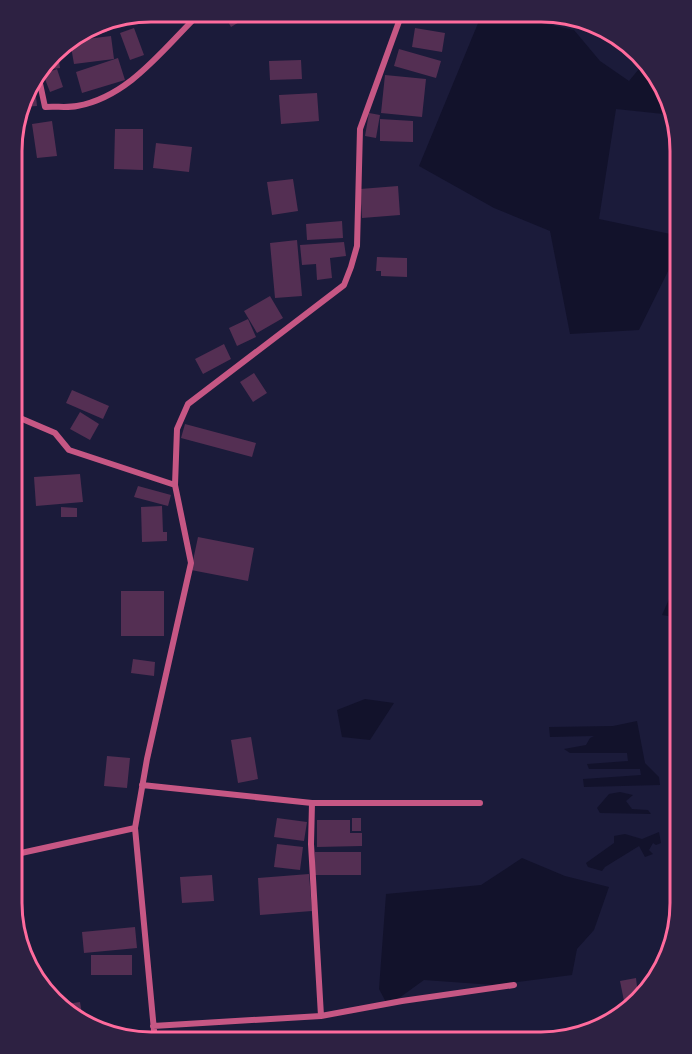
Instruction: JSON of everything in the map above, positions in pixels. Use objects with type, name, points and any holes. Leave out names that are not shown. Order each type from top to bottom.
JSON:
[{"type":"street","points":[[41,86],[45,107],[76,107],[109,95],[131,81],[191,22]]},
{"type":"street","points":[[154,1032],[135,828],[142,785],[191,563],[175,485],[177,429],[188,404],[344,285],[357,246],[360,129],[399,22]]},
{"type":"street","points":[[22,418],[55,433],[69,450],[175,485]]},
{"type":"street","points":[[142,785],[312,803],[480,802]]},
{"type":"street","points":[[312,803],[311,844],[321,1016]]},
{"type":"street","points":[[22,853],[135,828]]},
{"type":"street","points":[[153,1026],[321,1016],[402,1001],[514,985]]},
{"type":"shaded area","points":[[479,22],[538,22],[574,30],[600,61],[629,81],[639,69],[652,87],[664,114],[616,109],[599,219],[670,234],[670,268],[639,330],[570,334],[550,231],[494,208],[419,166]]},
{"type":"shaded area","points":[[669,598],[669,616],[662,615]]},
{"type":"shaded area","points":[[365,699],[394,703],[370,740],[342,737],[337,710]]},
{"type":"shaded area","points":[[637,721],[645,763],[659,777],[660,785],[584,787],[583,779],[641,775],[640,769],[589,769],[587,764],[628,761],[627,753],[570,753],[564,749],[586,745],[594,736],[550,737],[549,727],[613,726]]},
{"type":"shaded area","points":[[620,792],[633,795],[626,801],[632,809],[648,810],[651,814],[600,813],[597,808],[609,794]]},
{"type":"shaded area","points":[[659,832],[661,843],[656,845],[653,843],[649,850],[653,854],[645,857],[639,846],[602,871],[588,867],[586,863],[614,843],[614,836],[625,834],[642,839]]},
{"type":"shaded area","points":[[522,858],[565,876],[609,887],[594,930],[577,949],[572,975],[494,985],[424,980],[388,1006],[379,989],[386,894],[481,885]]},
{"type":"building","points":[[228,22],[239,22],[231,27]]},
{"type":"building","points":[[134,28],[144,55],[130,60],[120,33]]},
{"type":"building","points":[[415,28],[445,33],[442,52],[412,47]]},
{"type":"building","points":[[111,36],[114,59],[74,64],[72,51],[90,39]]},
{"type":"building","points":[[399,49],[441,61],[436,78],[394,66]]},
{"type":"building","points":[[118,58],[125,80],[82,93],[76,72]]},
{"type":"building","points":[[301,60],[302,79],[270,80],[269,61]]},
{"type":"building","points":[[57,69],[63,87],[50,92],[45,79],[52,71]]},
{"type":"building","points":[[385,75],[426,79],[422,117],[381,113]]},
{"type":"building","points":[[317,93],[319,121],[281,124],[279,95]]},
{"type":"building","points":[[36,95],[37,106],[30,106]]},
{"type":"building","points":[[369,113],[380,115],[376,138],[365,136]]},
{"type":"building","points":[[380,119],[413,121],[413,142],[380,141]]},
{"type":"building","points":[[52,121],[57,156],[37,158],[32,124]]},
{"type":"building","points":[[115,129],[143,129],[143,170],[114,169]]},
{"type":"building","points":[[156,143],[192,147],[189,172],[153,168]]},
{"type":"building","points":[[293,179],[298,211],[272,215],[267,182]]},
{"type":"building","points":[[398,186],[400,215],[362,218],[360,189]]},
{"type":"building","points":[[342,221],[343,238],[307,240],[306,224]]},
{"type":"building","points":[[297,240],[302,296],[275,298],[270,243]]},
{"type":"building","points":[[344,242],[346,256],[330,258],[332,278],[317,280],[316,264],[302,265],[300,245]]},
{"type":"building","points":[[377,257],[407,258],[407,277],[381,276],[381,271],[376,271]]},
{"type":"building","points":[[270,296],[283,318],[257,333],[244,311]]},
{"type":"building","points":[[248,319],[256,337],[237,346],[229,328]]},
{"type":"building","points":[[224,344],[231,359],[203,374],[195,359]]},
{"type":"building","points":[[254,373],[267,393],[253,402],[240,382]]},
{"type":"building","points":[[72,390],[109,406],[103,419],[66,403]]},
{"type":"building","points":[[80,412],[99,424],[90,440],[70,429]]},
{"type":"building","points":[[185,424],[256,443],[252,457],[181,438]]},
{"type":"building","points":[[80,474],[83,502],[36,506],[34,477]]},
{"type":"building","points":[[138,486],[171,495],[168,506],[134,497]]},
{"type":"building","points":[[162,506],[163,532],[167,532],[167,541],[142,542],[141,507]]},
{"type":"building","points":[[61,507],[77,508],[77,517],[61,517]]},
{"type":"building","points":[[198,537],[254,548],[248,581],[191,570]]},
{"type":"building","points":[[121,591],[164,591],[164,636],[121,636]]},
{"type":"building","points":[[133,659],[155,662],[154,676],[131,673]]},
{"type":"building","points":[[251,737],[258,779],[238,783],[231,740]]},
{"type":"building","points":[[107,756],[130,758],[127,788],[104,786]]},
{"type":"building","points":[[277,818],[307,822],[304,841],[274,837]]},
{"type":"building","points":[[352,818],[361,818],[361,831],[352,831]]},
{"type":"building","points":[[317,820],[350,820],[350,833],[362,833],[362,846],[317,847]]},
{"type":"building","points":[[277,844],[303,847],[300,870],[274,867]]},
{"type":"building","points":[[315,852],[361,852],[361,875],[315,875]]},
{"type":"building","points":[[309,874],[312,911],[260,915],[258,878]]},
{"type":"building","points":[[212,875],[214,901],[182,903],[180,877]]},
{"type":"building","points":[[135,927],[137,948],[84,953],[82,932]]},
{"type":"building","points":[[91,955],[132,955],[132,975],[91,975]]},
{"type":"building","points":[[636,978],[637,988],[624,1001],[620,981]]},
{"type":"building","points":[[80,1002],[81,1010],[73,1005],[71,1003]]}]
